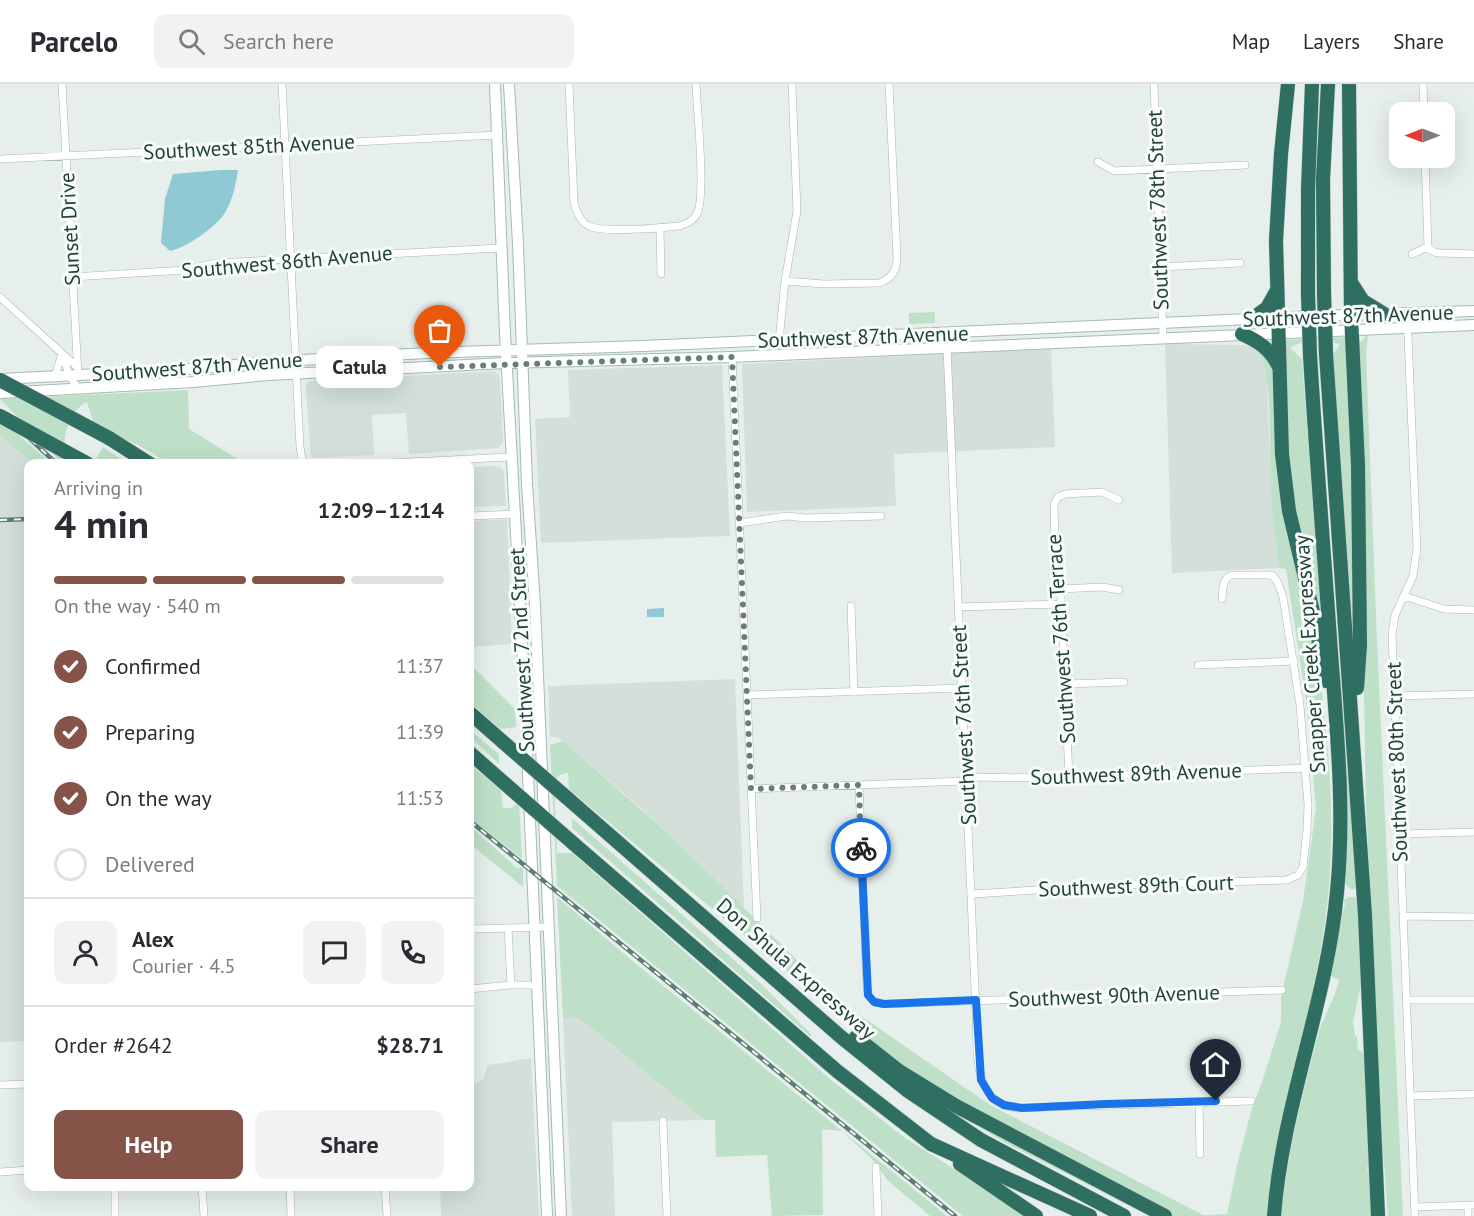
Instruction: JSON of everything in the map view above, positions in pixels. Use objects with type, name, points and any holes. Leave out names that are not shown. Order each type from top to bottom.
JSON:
[{"type":"highway","points":[[1288,84],[1277,216],[1282,454],[1289,511],[1317,632],[1338,751]]},
{"type":"highway","name":"Snapper Creek Expressway","points":[[1274,1216],[1285,1140],[1333,930],[1340,841],[1338,751],[1310,354],[1307,201],[1312,84]]},
{"type":"highway","name":"Snapper Creek Expressway","points":[[1328,84],[1323,179],[1326,354],[1365,915],[1378,1216]]},
{"type":"highway","points":[[1348,84],[1351,315],[1358,465],[1360,645],[1354,744]]},
{"type":"highway","points":[[1351,282],[1363,301],[1384,314]]},
{"type":"highway","points":[[1252,319],[1267,308],[1277,290]]},
{"type":"highway","points":[[1242,334],[1266,348],[1279,368]]},
{"type":"highway","points":[[0,379],[142,459]]},
{"type":"highway","points":[[0,416],[79,459]]},
{"type":"highway","name":"Don Shula Expressway","points":[[474,717],[758,965],[908,1091],[981,1140],[1124,1216]]},
{"type":"highway","points":[[474,757],[837,1071],[931,1144],[1036,1216]]},
{"type":"highway","points":[[758,965],[775,971],[842,1026],[920,1085],[1003,1132],[1165,1216]]},
{"type":"highway","points":[[931,1144],[1090,1216]]},
{"type":"main road","name":"Southwest 72nd Street","points":[[495,84],[506,363],[524,681],[547,1216]]},
{"type":"main road","name":"Southwest 72nd Street","points":[[509,84],[523,349],[527,484],[538,681],[561,1216]]},
{"type":"main road","points":[[498,135],[504,136],[507,167],[514,171]]},
{"type":"main road","name":"Southwest 87th Avenue","points":[[0,379],[55,376],[75,372],[178,370],[296,360],[523,349],[779,341],[1474,311]]},
{"type":"main road","name":"Southwest 87th Avenue","points":[[0,393],[506,363],[732,357],[1474,325]]},
{"type":"main road","points":[[1052,328],[1052,342]]},
{"type":"main road","points":[[946,334],[947,348]]},
{"type":"main road","points":[[856,351],[871,337]]},
{"type":"main road","points":[[779,341],[784,354]]},
{"type":"main road","points":[[643,346],[644,360]]},
{"type":"main road","points":[[178,370],[193,382]]},
{"type":"main road","points":[[75,372],[78,388]]},
{"type":"main road","points":[[513,484],[527,484]]},
{"type":"main road","points":[[518,565],[532,564]]},
{"type":"main road","points":[[524,681],[538,681]]},
{"type":"main road","points":[[538,1006],[551,1006]]},
{"type":"main road","points":[[540,1063],[554,1062]]},
{"type":"street","name":"Sunset Drive","points":[[62,84],[75,372]]},
{"type":"street","points":[[282,84],[300,447],[304,459]]},
{"type":"street","points":[[569,84],[574,199],[577,212],[584,223],[600,230],[683,225],[696,215],[701,196],[696,84]]},
{"type":"street","points":[[779,341],[785,281],[797,211],[792,84]]},
{"type":"street","points":[[785,281],[824,284],[879,283],[889,278],[895,271],[897,257],[889,84]]},
{"type":"street","name":"Southwest 78th Street","points":[[1154,84],[1163,337]]},
{"type":"street","points":[[1423,84],[1424,102]]},
{"type":"street","name":"Southwest 85th Avenue","points":[[0,159],[498,135]]},
{"type":"street","points":[[1098,162],[1114,171],[1245,165]]},
{"type":"street","points":[[1425,168],[1428,247],[1439,253],[1474,254]]},
{"type":"street","points":[[660,227],[661,274]]},
{"type":"street","points":[[1412,254],[1428,247]]},
{"type":"street","name":"Southwest 86th Avenue","points":[[72,277],[186,270],[221,263],[501,248]]},
{"type":"street","points":[[1161,267],[1240,262]]},
{"type":"street","points":[[0,297],[62,354],[75,372]]},
{"type":"street","name":"Southwest 80th Street","points":[[1407,313],[1417,542],[1414,570],[1395,615],[1393,627],[1415,1216]]},
{"type":"street","points":[[62,354],[70,351],[75,343]]},
{"type":"street","name":"Southwest 76th Street","points":[[947,348],[976,1000],[982,1083],[992,1098],[1007,1106],[1022,1108],[1199,1102]]},
{"type":"street","points":[[62,354],[75,372]]},
{"type":"street","points":[[55,376],[62,354]]},
{"type":"street","points":[[732,357],[757,918]]},
{"type":"street","points":[[471,459],[511,457]]},
{"type":"street","name":"Southwest 76th Terrace","points":[[1070,777],[1061,604],[1055,541],[1055,501],[1065,494],[1102,492],[1119,500]]},
{"type":"street","points":[[474,514],[515,512]]},
{"type":"street","points":[[739,523],[787,516],[806,518],[881,516]]},
{"type":"street","points":[[1222,599],[1224,581],[1228,576],[1272,575],[1277,581],[1283,597],[1294,661],[1306,768]]},
{"type":"street","points":[[1060,589],[1102,587],[1119,590]]},
{"type":"street","points":[[1404,596],[1444,609],[1474,610]]},
{"type":"street","points":[[958,607],[1061,604]]},
{"type":"street","points":[[851,606],[854,692]]},
{"type":"street","points":[[1198,665],[1294,661]]},
{"type":"street","points":[[1065,684],[1124,682]]},
{"type":"street","points":[[747,695],[962,688]]},
{"type":"street","points":[[1394,696],[1474,694]]},
{"type":"street","name":"Southwest 89th Avenue","points":[[751,789],[966,779],[1306,768]]},
{"type":"street","name":"Southwest 89th Court","points":[[972,894],[1121,885],[1287,880],[1299,873],[1304,859],[1307,830],[1306,768]]},
{"type":"street","name":"Southwest 90th Avenue","points":[[859,785],[867,989],[874,1002],[884,1004],[1282,990]]},
{"type":"street","points":[[1400,834],[1474,831]]},
{"type":"street","points":[[1404,916],[1474,917]]},
{"type":"street","points":[[474,929],[548,927]]},
{"type":"street","points":[[508,928],[511,985]]},
{"type":"street","points":[[474,989],[537,985]]},
{"type":"street","points":[[1407,1000],[1474,1000]]},
{"type":"street","points":[[0,1085],[24,1084]]},
{"type":"street","points":[[1411,1096],[1474,1094]]},
{"type":"street","points":[[1200,1154],[1199,1102],[1251,1101]]},
{"type":"street","points":[[663,1121],[667,1216]]},
{"type":"street","points":[[876,1167],[878,1216]]},
{"type":"street","points":[[0,1172],[24,1170]]},
{"type":"street","points":[[115,1191],[116,1215]]},
{"type":"street","points":[[202,1191],[204,1216]]},
{"type":"street","points":[[290,1191],[291,1216]]},
{"type":"street","points":[[386,1191],[387,1216]]},
{"type":"street","points":[[1414,1207],[1471,1205],[1468,1216]]},
{"type":"shaded area","points":[[1165,344],[1243,345],[1254,347],[1262,354],[1267,376],[1271,494],[1279,568],[1172,573]]},
{"type":"shaded area","points":[[1051,349],[1055,447],[894,454],[896,506],[747,512],[742,364]]},
{"type":"shaded area","points":[[722,365],[730,536],[541,543],[535,419],[570,417],[568,370]]},
{"type":"shaded area","points":[[494,371],[499,375],[500,380],[503,439],[498,448],[409,454],[406,413],[372,415],[374,455],[315,458],[311,456],[306,391],[306,385],[310,381]]},
{"type":"shaded area","points":[[0,435],[27,459],[24,459],[24,1041],[0,1042]]},
{"type":"shaded area","points":[[495,466],[504,471],[506,506],[474,507],[474,467]]},
{"type":"shaded area","points":[[507,519],[512,644],[474,647],[474,521]]},
{"type":"shaded area","points":[[735,679],[744,908],[635,803],[558,737],[550,737],[548,686]]},
{"type":"shaded area","points":[[563,1018],[579,1018],[704,1120],[612,1122],[615,1216],[572,1216]]},
{"type":"shaded area","points":[[531,1058],[539,1216],[441,1216],[440,1191],[474,1191],[474,1083],[483,1080],[488,1065]]},
{"type":"green space","points":[[935,312],[935,323],[909,324],[909,313]]},
{"type":"green space","points":[[1368,336],[1366,354],[1376,616],[1403,1216],[1388,1216],[1366,806],[1358,348],[1359,343]]},
{"type":"green space","points":[[1347,337],[1354,460],[1354,645],[1333,360],[1333,354],[1340,345],[1315,340],[1290,348],[1302,359],[1322,624],[1290,493],[1283,340]]},
{"type":"green space","points":[[1258,349],[1272,359],[1318,662],[1327,736],[1331,811],[1329,886],[1324,928],[1280,1133],[1267,1216],[1174,1216],[934,1089],[862,1036],[569,789],[568,773],[554,780],[557,853],[572,853],[831,1080],[905,1138],[1029,1216],[963,1216],[557,886],[550,745],[563,741],[671,836],[808,971],[812,987],[828,1001],[864,1018],[990,1105],[1203,1215],[1227,1214],[1252,1108],[1281,1022],[1281,997],[1303,901],[1316,808],[1307,707],[1286,569],[1279,568],[1271,495],[1269,396],[1263,360]]},
{"type":"green space","points":[[188,390],[189,429],[238,459],[162,459],[94,425],[87,402],[75,412],[69,422],[65,442],[66,459],[58,459],[0,399]]},
{"type":"green space","points":[[0,418],[46,459],[27,459],[0,435]]},
{"type":"green space","points":[[103,447],[121,459],[96,459]]},
{"type":"green space","points":[[474,668],[515,709],[516,727],[500,729],[474,706]]},
{"type":"green space","points":[[474,733],[499,754],[499,764],[474,741]]},
{"type":"green space","points":[[1347,767],[1358,886],[1354,889],[1350,889],[1345,883]]},
{"type":"green space","points":[[474,768],[501,790],[503,808],[511,808],[519,802],[522,859],[474,821]]},
{"type":"green space","points":[[572,818],[760,983],[811,1034],[811,1037],[572,828]]},
{"type":"green space","points":[[474,830],[518,869],[520,867],[523,869],[523,887],[474,847]]},
{"type":"green space","points":[[557,897],[947,1216],[930,1216],[888,1181],[872,1159],[842,1131],[822,1129],[823,1215],[772,1216],[767,1155],[716,1157],[715,1120],[704,1120],[579,1018],[563,1018]]},
{"type":"green space","points":[[1348,897],[1355,897],[1358,902],[1361,984],[1353,1022],[1358,1050],[1365,1055],[1369,1157],[1367,1170],[1370,1170],[1372,1216],[1281,1216],[1291,1148],[1306,1080],[1320,1028],[1339,980],[1331,976],[1345,905],[1344,900]]},
{"type":"green space","points":[[961,1116],[1155,1216],[1149,1216],[1004,1142]]},
{"type":"water","points":[[238,170],[226,211],[201,236],[170,251],[161,243],[165,199],[173,174]]},
{"type":"water","points":[[664,608],[664,617],[647,617],[647,609]]},
{"type":"railway","points":[[0,411],[52,459]]},
{"type":"railway","points":[[0,520],[24,519]]},
{"type":"railway","points":[[474,824],[955,1216]]},
{"type":"way so far","points":[[440,367],[732,357],[751,789],[859,785],[861,848]]},
{"type":"place","name":"Catula","points":[[440,367]]},
{"type":"route","points":[[861,848],[868,995],[874,1002],[884,1004],[976,1000],[981,1080],[996,1102],[1022,1108],[1216,1101]]}]
